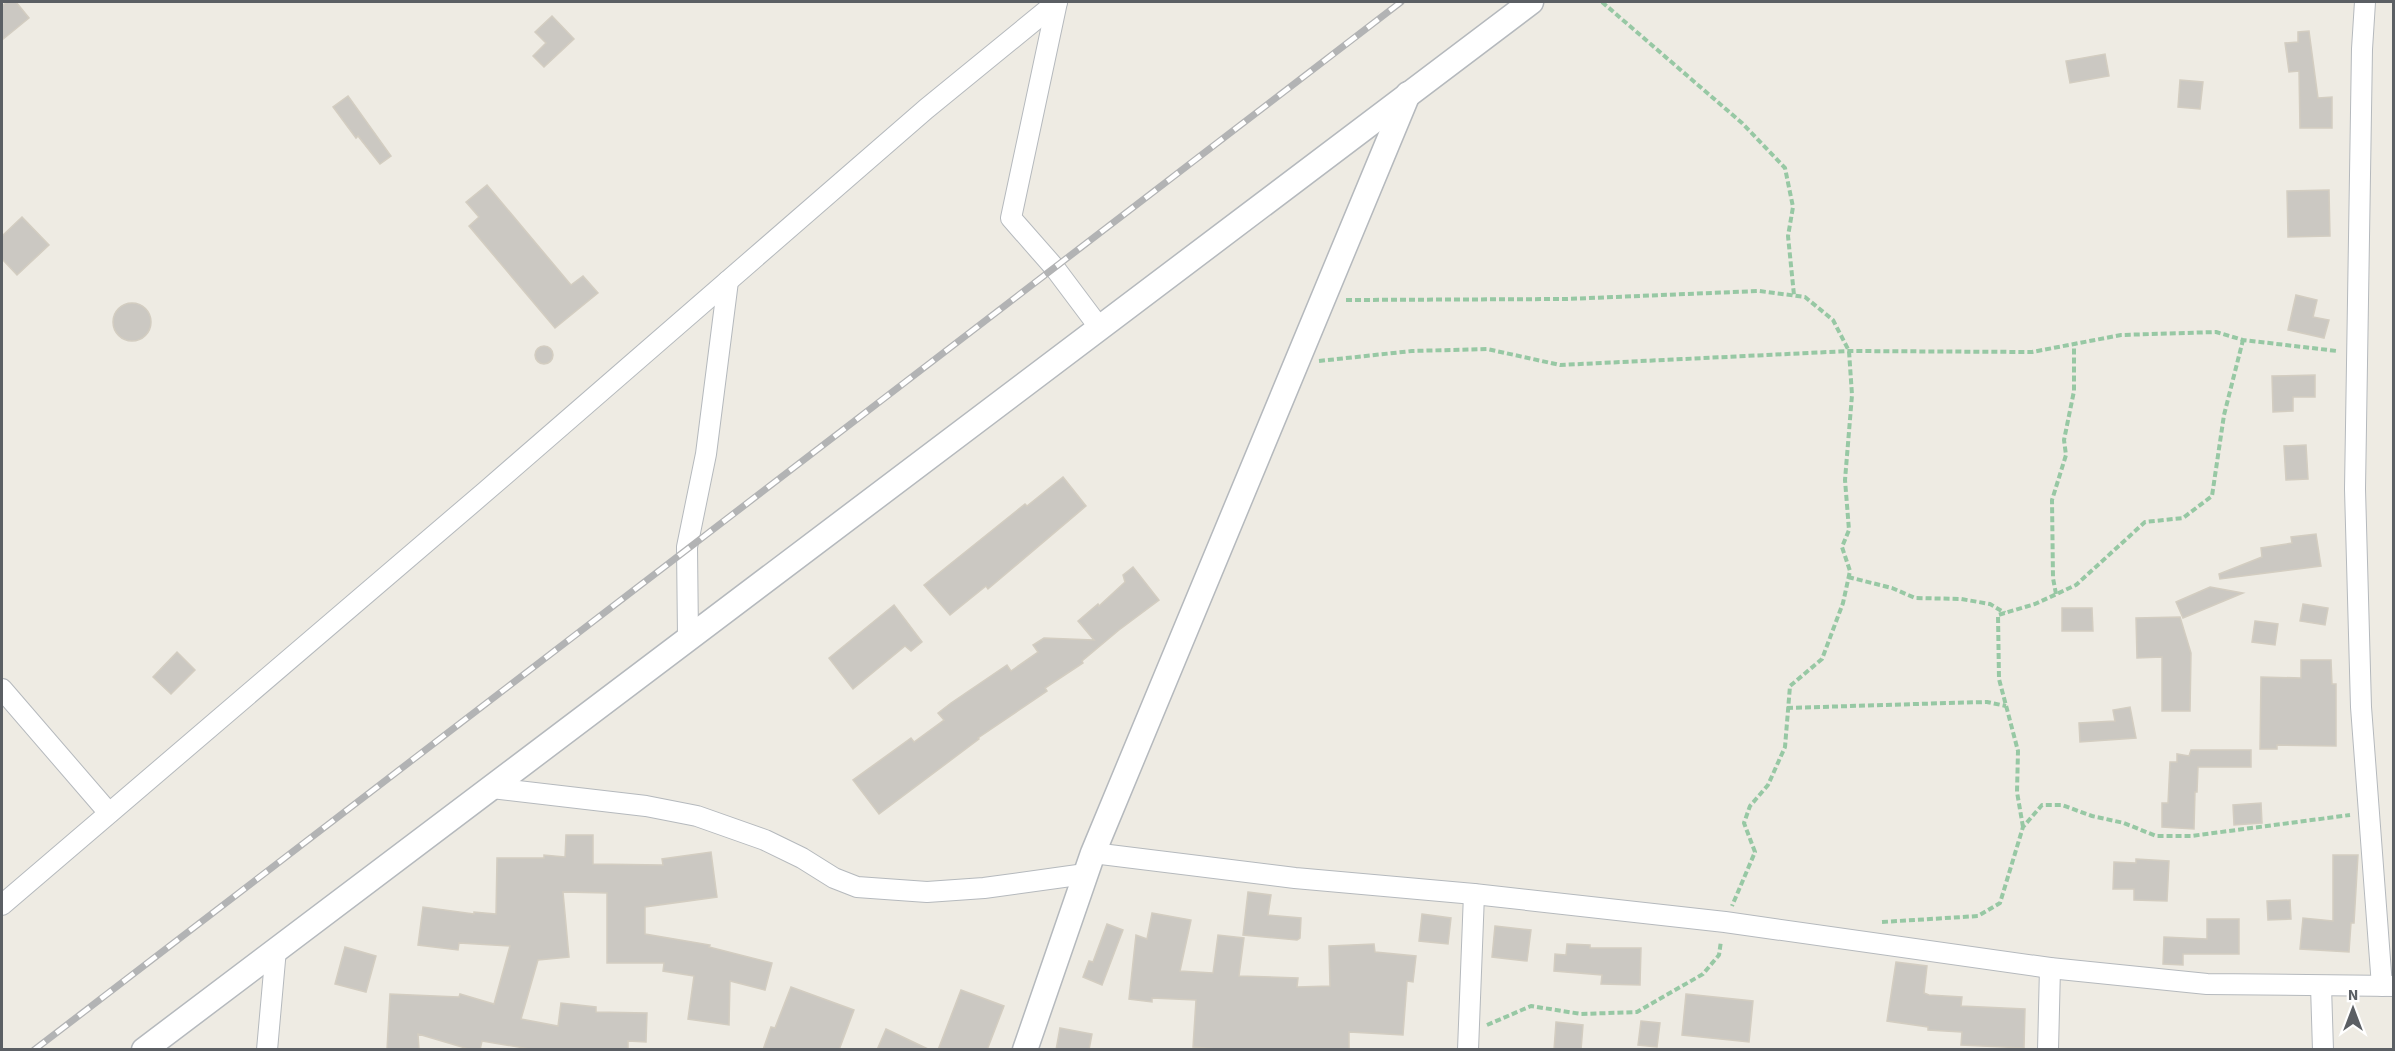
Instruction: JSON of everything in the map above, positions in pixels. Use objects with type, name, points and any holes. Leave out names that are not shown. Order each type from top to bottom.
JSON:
[{"type":"street","points":[[1057,2],[1011,218],[1054,267],[1099,327]]},
{"type":"street","points":[[2,905],[926,109],[1057,2]]},
{"type":"street","points":[[144,1050],[1531,2]]},
{"type":"street","points":[[492,788],[636,805],[697,816],[765,840],[802,858],[834,878],[857,887],[927,892],[984,888],[1089,864],[1295,878],[1474,894],[1725,922],[2049,968],[2206,984],[2388,986],[2369,813],[2361,707],[2355,489],[2362,49],[2365,2]]},
{"type":"street","points":[[1025,1050],[1089,864],[1409,92]]},
{"type":"street","points":[[688,637],[687,547],[706,454],[728,281]]},
{"type":"street","points":[[2,689],[109,813]]},
{"type":"street","points":[[1468,1041],[1474,894]]},
{"type":"street","points":[[267,1050],[276,949]]},
{"type":"street","points":[[2048,1050],[2049,968]]},
{"type":"street","points":[[2321,986],[2323,1050]]},
{"type":"path","points":[[1602,2],[1742,123],[1785,168],[1793,207],[1788,236],[1794,295]]},
{"type":"path","points":[[1321,300],[1566,299],[1759,291],[1805,297],[1833,320],[1849,351],[1852,395],[1845,480],[1849,530],[1842,547],[1850,571],[1843,603],[1822,659],[1790,686],[1785,747],[1768,785],[1750,806],[1744,824],[1755,852],[1725,922],[1719,955],[1703,974],[1637,1012],[1581,1014],[1531,1006],[1468,1041]]},
{"type":"path","points":[[1295,364],[1412,351],[1487,349],[1560,365],[1849,351],[2032,352],[2121,335],[2216,332],[2243,340],[2357,353]]},
{"type":"path","points":[[2023,826],[2017,792],[2018,752],[1999,679],[1998,615],[2035,604],[2076,585],[2145,522],[2183,518],[2212,496],[2224,415],[2243,340]]},
{"type":"path","points":[[2056,594],[2053,578],[2052,500],[2066,455],[2064,440],[2074,391],[2074,345]]},
{"type":"path","points":[[1848,577],[1892,588],[1915,598],[1961,598],[1990,604],[2005,613]]},
{"type":"path","points":[[1787,708],[1987,702],[2006,706]]},
{"type":"path","points":[[1853,940],[1881,922],[1978,916],[2000,903],[2023,826],[2042,805],[2062,805],[2156,836],[2192,836],[2369,813]]},
{"type":"building","points":[[7,2],[16,2],[29,18],[2,40],[2,6]]},
{"type":"building","points":[[552,16],[574,39],[544,67],[533,56],[546,43],[535,32]]},
{"type":"building","points":[[2309,31],[2318,98],[2332,97],[2332,128],[2300,128],[2299,71],[2289,72],[2285,43],[2298,42],[2298,32]]},
{"type":"building","points":[[2105,54],[2109,76],[2070,83],[2066,61]]},
{"type":"building","points":[[2180,80],[2203,82],[2200,109],[2178,107]]},
{"type":"building","points":[[348,96],[391,156],[380,164],[358,136],[356,138],[333,107]]},
{"type":"building","points":[[487,185],[571,285],[583,276],[598,293],[555,328],[469,226],[479,217],[466,202]]},
{"type":"building","points":[[2329,190],[2330,236],[2288,237],[2287,191]]},
{"type":"building","points":[[22,217],[49,245],[17,275],[2,259],[2,236]]},
{"type":"building","points":[[2296,295],[2317,300],[2313,317],[2329,320],[2324,338],[2288,330]]},
{"type":"building","points":[[132,303],[145,309],[151,322],[145,335],[132,341],[119,335],[113,322],[119,309]]},
{"type":"building","points":[[540,346],[548,346],[553,351],[551,362],[540,364],[535,359],[535,351]]},
{"type":"building","points":[[2315,375],[2315,397],[2293,397],[2293,411],[2273,412],[2272,376]]},
{"type":"building","points":[[2306,445],[2308,479],[2286,480],[2284,446]]},
{"type":"building","points":[[1063,477],[1086,506],[988,589],[986,586],[950,615],[924,585],[1025,504],[1027,506]]},
{"type":"building","points":[[2316,534],[2321,566],[2220,579],[2219,574],[2262,557],[2261,548],[2292,543],[2291,537]]},
{"type":"building","points":[[1133,567],[1159,600],[1119,630],[1082,661],[1083,663],[1045,688],[1047,691],[978,738],[879,814],[853,780],[911,738],[914,742],[944,720],[938,713],[951,703],[1007,665],[1011,671],[1038,652],[1033,645],[1044,638],[1094,640],[1078,621],[1098,604],[1099,606],[1125,582],[1123,575]]},
{"type":"building","points":[[2210,587],[2243,593],[2183,618],[2176,602]]},
{"type":"building","points":[[2303,604],[2328,608],[2325,625],[2300,621]]},
{"type":"building","points":[[894,605],[922,642],[911,651],[905,646],[853,689],[829,658]]},
{"type":"building","points":[[2062,608],[2092,608],[2093,631],[2062,631]]},
{"type":"building","points":[[2180,617],[2191,653],[2190,711],[2162,711],[2162,657],[2137,658],[2136,618]]},
{"type":"building","points":[[2255,621],[2278,624],[2275,645],[2252,642]]},
{"type":"building","points":[[177,652],[195,670],[171,694],[153,677]]},
{"type":"building","points":[[2301,660],[2331,660],[2332,684],[2336,684],[2336,746],[2277,745],[2277,749],[2260,749],[2261,677],[2301,678]]},
{"type":"building","points":[[2130,707],[2136,738],[2080,742],[2079,723],[2115,721],[2113,710]]},
{"type":"building","points":[[2191,750],[2251,750],[2251,767],[2198,767],[2194,829],[2162,827],[2162,803],[2168,803],[2170,762],[2177,762],[2177,754],[2189,756]]},
{"type":"building","points":[[2261,803],[2262,823],[2234,825],[2233,805]]},
{"type":"building","points":[[566,835],[593,835],[593,864],[663,865],[662,859],[711,852],[717,897],[645,907],[645,934],[710,945],[709,947],[772,963],[765,990],[730,981],[729,1025],[688,1019],[694,976],[663,971],[664,963],[607,963],[607,893],[563,892],[569,957],[538,960],[521,1019],[558,1026],[561,1003],[596,1007],[596,1012],[647,1013],[646,1042],[628,1041],[628,1050],[536,1050],[482,1041],[480,1050],[472,1050],[418,1034],[419,1050],[387,1050],[390,994],[459,997],[460,994],[494,1004],[510,946],[459,943],[458,950],[418,945],[423,907],[474,914],[474,912],[496,914],[497,858],[544,858],[544,855],[565,857]]},
{"type":"building","points":[[2333,855],[2358,855],[2354,923],[2351,923],[2349,952],[2300,949],[2303,918],[2333,921]]},
{"type":"building","points":[[2136,859],[2169,861],[2167,901],[2134,900],[2134,889],[2113,889],[2114,862],[2136,863]]},
{"type":"building","points":[[1248,892],[1271,895],[1268,915],[1301,918],[1300,938],[1297,940],[1243,935]]},
{"type":"building","points":[[2290,900],[2291,919],[2268,920],[2267,901]]},
{"type":"building","points":[[1152,913],[1191,920],[1180,971],[1213,973],[1218,935],[1244,938],[1239,976],[1298,978],[1297,987],[1330,986],[1329,946],[1374,944],[1375,952],[1416,956],[1413,982],[1407,981],[1403,1035],[1349,1032],[1349,1050],[1229,1050],[1193,1047],[1196,1000],[1152,998],[1152,1002],[1129,999],[1136,935],[1147,939]]},
{"type":"building","points":[[1422,914],[1451,918],[1448,944],[1419,941]]},
{"type":"building","points":[[2207,919],[2239,919],[2239,954],[2183,954],[2183,965],[2163,964],[2164,937],[2207,939]]},
{"type":"building","points":[[1107,924],[1123,930],[1102,985],[1083,977],[1089,961],[1093,962]]},
{"type":"building","points":[[1495,926],[1531,930],[1527,961],[1492,957]]},
{"type":"building","points":[[1567,944],[1590,945],[1590,948],[1641,948],[1640,985],[1601,984],[1602,975],[1554,971],[1555,954],[1566,955]]},
{"type":"building","points":[[345,947],[376,956],[366,992],[335,984]]},
{"type":"building","points":[[1896,962],[1927,966],[1924,993],[1929,995],[1962,997],[1961,1006],[2025,1009],[2024,1048],[1961,1045],[1962,1032],[1928,1030],[1928,1027],[1887,1021]]},
{"type":"building","points":[[791,987],[854,1010],[839,1050],[763,1050],[771,1027],[775,1028]]},
{"type":"building","points":[[961,990],[1004,1006],[987,1050],[938,1050]]},
{"type":"building","points":[[1686,994],[1753,1001],[1749,1042],[1682,1035]]},
{"type":"building","points":[[1641,1021],[1660,1023],[1657,1047],[1638,1045]]},
{"type":"building","points":[[1556,1022],[1583,1025],[1581,1050],[1554,1050]]},
{"type":"building","points":[[1060,1028],[1092,1034],[1089,1050],[1056,1050]]},
{"type":"building","points":[[886,1029],[930,1050],[877,1050]]},
{"type":"railway","points":[[34,1050],[1401,2]]}]
